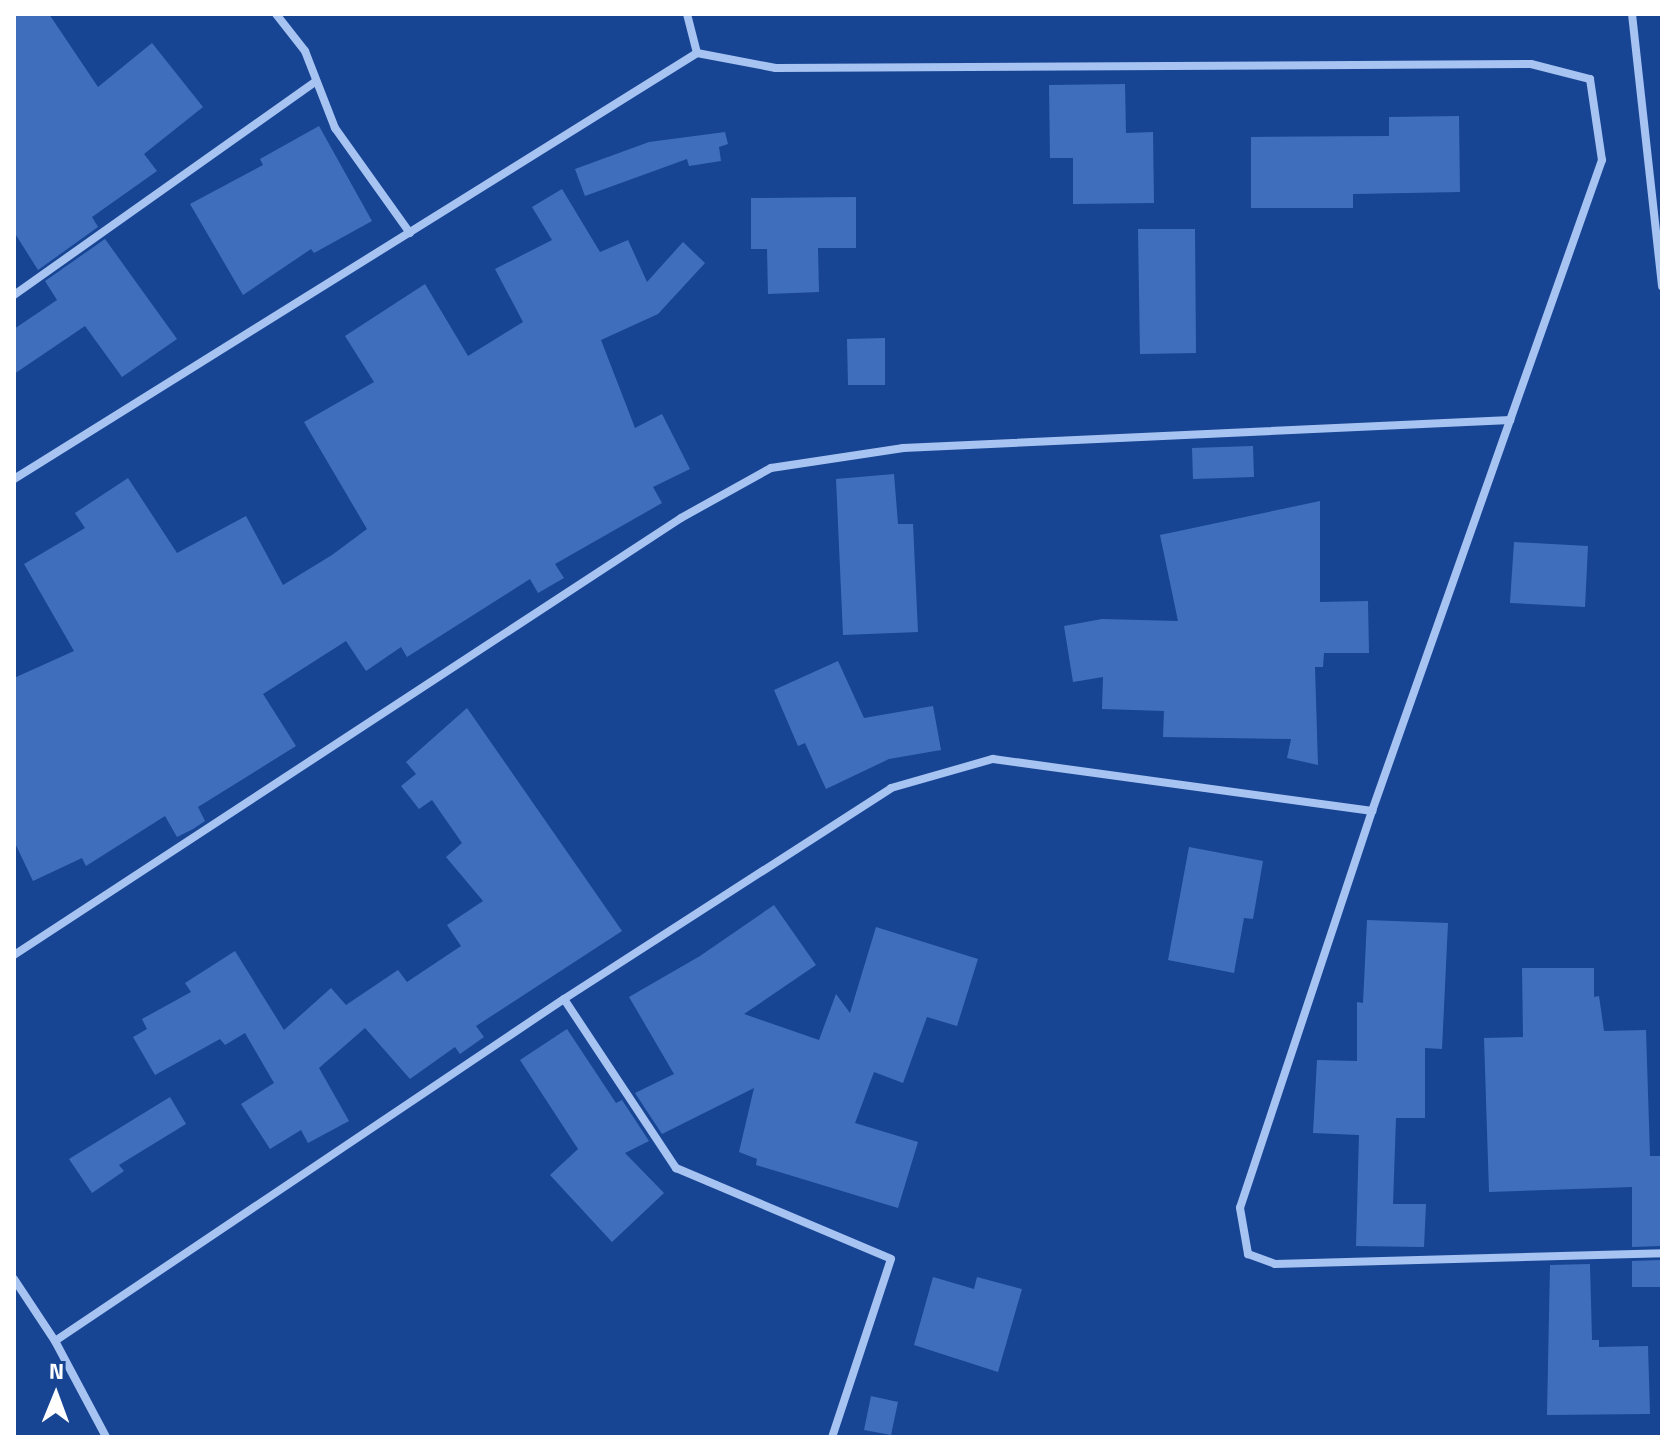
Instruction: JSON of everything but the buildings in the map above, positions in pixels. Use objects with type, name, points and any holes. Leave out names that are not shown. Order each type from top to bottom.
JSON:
[{"type":"street","points":[[276,14],[305,51],[335,128],[410,233]]},
{"type":"street","points":[[687,14],[697,53]]},
{"type":"street","points":[[1633,16],[1662,286]]},
{"type":"street","points":[[14,479],[697,53],[776,68],[1531,64],[1590,79],[1602,160],[1372,811],[1240,1208],[1248,1254],[1275,1264],[1662,1253]]},
{"type":"street","points":[[14,295],[316,81]]},
{"type":"street","points":[[14,955],[681,518],[771,468],[903,448],[1510,420]]},
{"type":"street","points":[[55,1341],[564,999],[891,788],[993,759],[1372,811]]},
{"type":"street","points":[[564,999],[676,1168],[891,1259],[832,1437]]},
{"type":"street","points":[[14,1279],[55,1341],[106,1437]]}]
